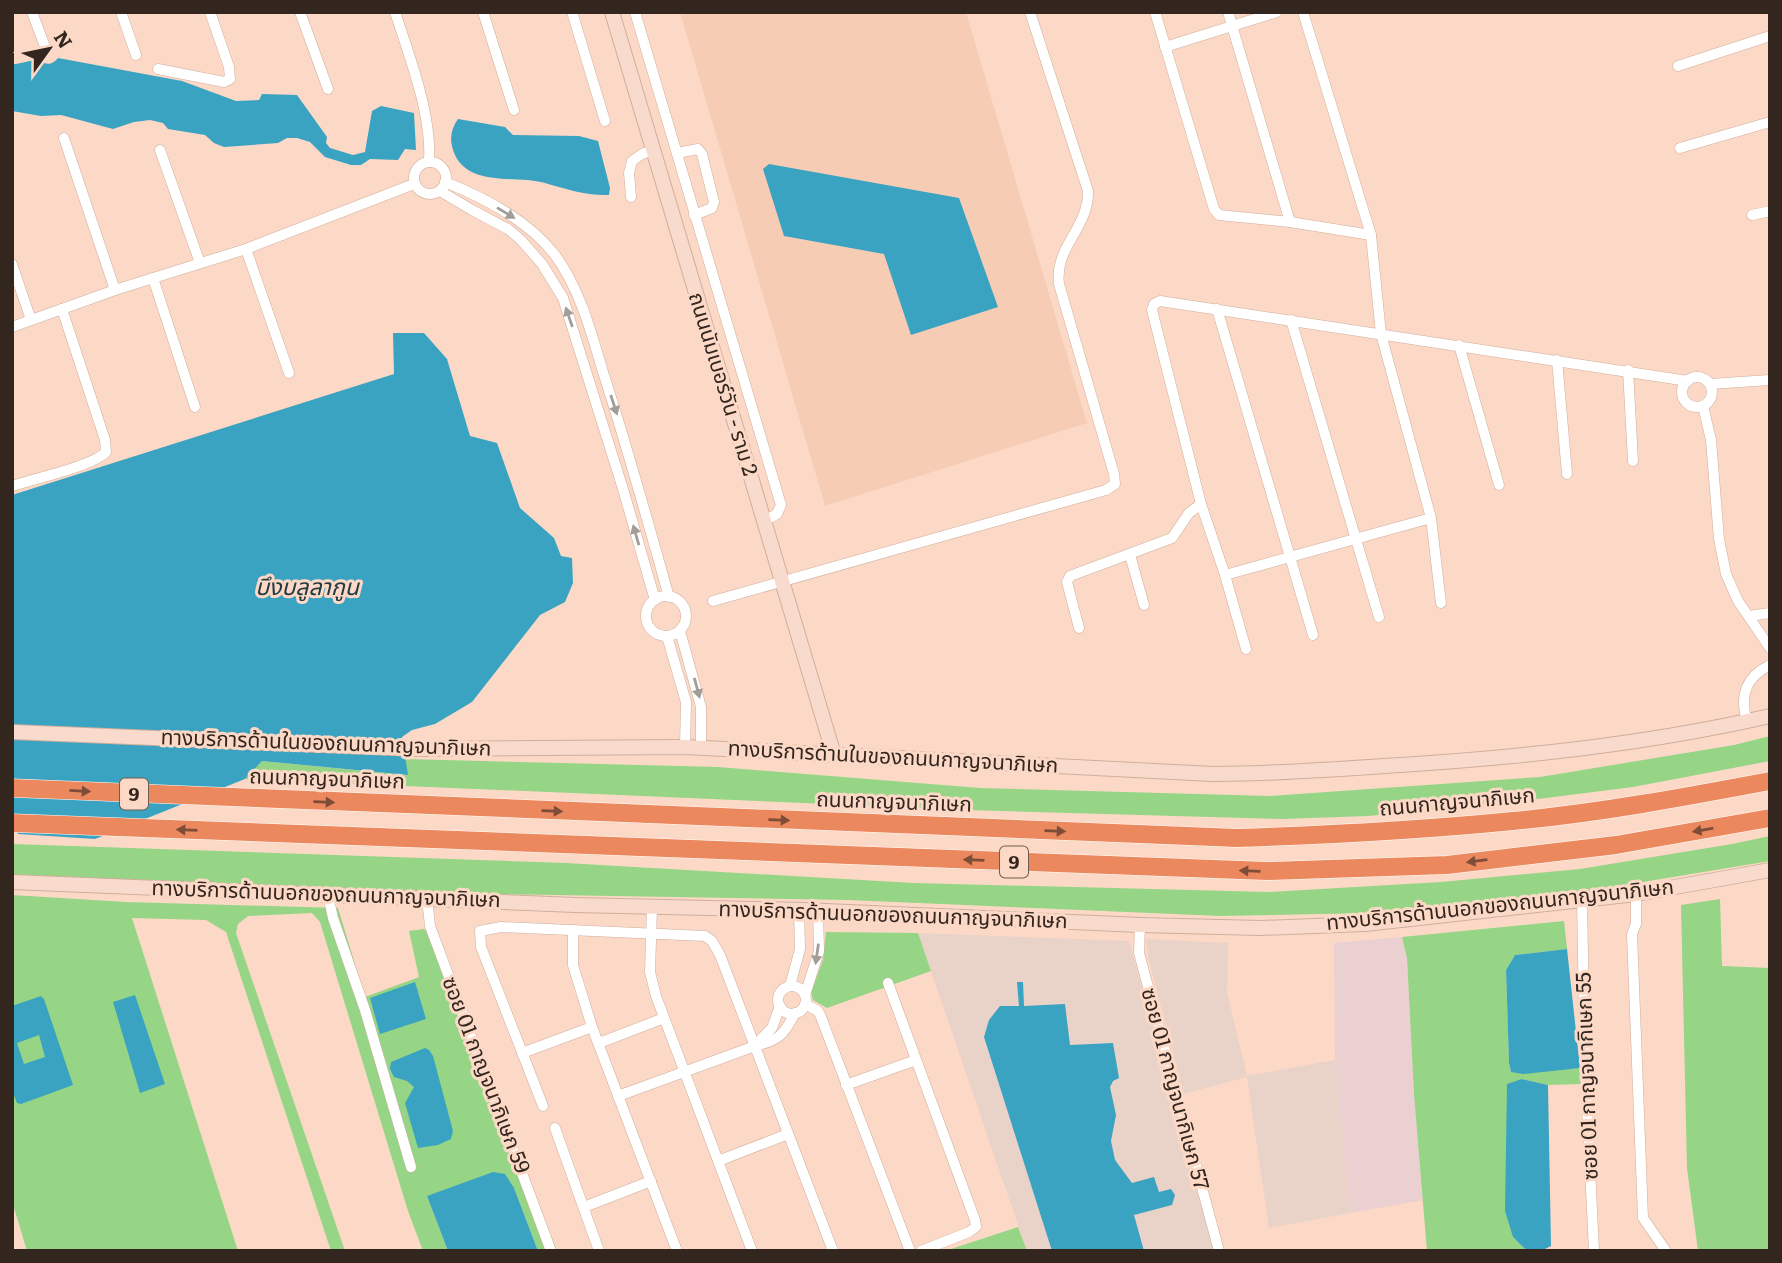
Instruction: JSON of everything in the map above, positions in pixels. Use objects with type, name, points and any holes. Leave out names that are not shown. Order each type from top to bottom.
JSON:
[{"type":"highway","name":"ถนนกาญจนาภิเษก","points":[[12,788],[1237,838],[1343,835],[1515,821],[1668,800],[1770,781]]},
{"type":"highway","name":"9","points":[[12,823],[1267,872],[1447,865],[1616,845],[1770,818]]},
{"type":"main road","name":"ถนนนัมเบอร์วัน - ราม 2","points":[[612,12],[834,755]]},
{"type":"main road","name":"ทางบริการด้านในของถนนกาญจนาภิเษก","points":[[12,732],[418,749],[701,747],[1213,774],[1266,774],[1499,759],[1666,737],[1770,716]]},
{"type":"main road","name":"ทางบริการด้านนอกของถนนกาญจนาภิเษก","points":[[12,882],[1261,928],[1365,924],[1582,901],[1770,870]]},
{"type":"street","points":[[32,12],[44,44]]},
{"type":"street","points":[[121,12],[135,55]]},
{"type":"street","points":[[158,69],[224,82],[230,79],[229,67],[209,12]]},
{"type":"street","points":[[300,12],[328,89]]},
{"type":"street","points":[[396,12],[423,108],[430,141],[429,162]]},
{"type":"street","points":[[483,12],[514,110]]},
{"type":"street","points":[[572,12],[605,121]]},
{"type":"street","points":[[635,12],[781,505],[777,513],[764,521]]},
{"type":"street","points":[[713,601],[1107,490],[1115,484],[1057,270],[1086,213],[1088,191],[1030,12]]},
{"type":"street","points":[[1155,12],[1214,209],[1219,215],[1290,222],[1371,235]]},
{"type":"street","points":[[1228,12],[1290,222]]},
{"type":"street","points":[[1165,47],[1276,12]]},
{"type":"street","points":[[1303,12],[1371,235],[1381,334],[1431,518],[1441,603]]},
{"type":"street","points":[[1678,66],[1770,36]]},
{"type":"street","points":[[1680,148],[1770,122]]},
{"type":"street","points":[[64,138],[115,290]]},
{"type":"street","points":[[677,153],[698,149],[702,153],[714,205],[678,231]]},
{"type":"street","points":[[160,150],[200,263]]},
{"type":"street","points":[[631,197],[629,173],[632,161],[653,150]]},
{"type":"street","points":[[429,162],[435,163],[443,170],[443,186],[435,194],[422,193],[414,184],[418,167],[429,162]]},
{"type":"street","points":[[12,327],[115,290],[246,249],[414,184]]},
{"type":"street","points":[[443,186],[481,198],[522,222],[555,255],[570,279],[583,307],[626,443],[670,597]]},
{"type":"street","points":[[443,186],[472,210],[508,229],[542,264],[562,298],[655,600]]},
{"type":"street","points":[[1752,215],[1770,212]]},
{"type":"street","points":[[246,249],[289,373]]},
{"type":"street","points":[[12,264],[31,320]]},
{"type":"street","points":[[153,278],[195,407]]},
{"type":"street","points":[[1246,649],[1201,504],[1152,310],[1154,304],[1160,301],[1217,309],[1688,381]]},
{"type":"street","points":[[12,486],[88,463],[101,458],[106,452],[105,440],[62,309]]},
{"type":"street","points":[[1217,309],[1313,635]]},
{"type":"street","points":[[1291,320],[1379,617]]},
{"type":"street","points":[[1459,345],[1499,485]]},
{"type":"street","points":[[1557,360],[1567,474]]},
{"type":"street","points":[[719,372],[740,365]]},
{"type":"street","points":[[1628,370],[1633,461]]},
{"type":"street","points":[[1710,384],[1711,399],[1703,406],[1692,405],[1684,397],[1684,387],[1693,378],[1702,378],[1710,384],[1770,380]]},
{"type":"street","points":[[1703,406],[1711,440],[1719,539],[1726,574],[1738,601],[1770,648]]},
{"type":"street","points":[[1079,628],[1068,578],[1172,538],[1189,513],[1201,504]]},
{"type":"street","points":[[1225,575],[1431,518]]},
{"type":"street","points":[[1130,555],[1144,605]]},
{"type":"street","points":[[670,597],[680,602],[686,612],[680,631],[667,636],[655,632],[648,622],[648,610],[655,600],[670,597]]},
{"type":"street","points":[[1749,616],[1770,613]]},
{"type":"street","points":[[680,631],[701,706],[701,747]]},
{"type":"street","points":[[667,636],[686,702],[685,747]]},
{"type":"street","points":[[1746,721],[1743,708],[1745,685],[1757,671],[1770,665]]},
{"type":"street","points":[[1636,894],[1636,924],[1632,934],[1643,1218],[1666,1251]]},
{"type":"street","points":[[328,895],[411,1167]]},
{"type":"street","name":"ซอย 01 กาญจนาภิเษก 59","points":[[427,898],[430,926],[551,1251]]},
{"type":"street","name":"ซอย 01 กาญจนากิเษก 55","points":[[1582,901],[1585,1065],[1594,1251]]},
{"type":"street","points":[[652,907],[650,972],[664,1018],[752,1251]]},
{"type":"street","points":[[755,1046],[772,1028],[780,1006],[779,993],[790,986],[800,950],[799,910]]},
{"type":"street","points":[[618,1096],[774,1041],[786,1031],[805,1000],[819,951],[818,911]]},
{"type":"street","name":"ซอย 01 กาญจนากิเษก 57","points":[[1140,925],[1139,953],[1219,1251]]},
{"type":"street","points":[[543,1106],[481,947],[480,931],[501,926],[705,936],[712,941],[834,1251]]},
{"type":"street","points":[[573,930],[573,965],[592,1027],[677,1251]]},
{"type":"street","points":[[888,983],[976,1227],[970,1232],[921,1251]]},
{"type":"street","points":[[790,986],[799,988],[805,1000],[821,1017],[910,1251]]},
{"type":"street","points":[[780,1006],[786,1013],[795,1013]]},
{"type":"street","points":[[598,1043],[664,1018]]},
{"type":"street","points":[[522,1053],[592,1027]]},
{"type":"street","points":[[846,1085],[916,1060]]},
{"type":"street","points":[[555,1128],[599,1251]]},
{"type":"street","points":[[718,1161],[788,1134]]},
{"type":"street","points":[[583,1207],[651,1181]]},
{"type":"shaded area","points":[[680,12],[966,12],[1087,423],[825,506]]},
{"type":"shaded area","points":[[918,933],[1129,941],[1214,1251],[1027,1251]]},
{"type":"shaded area","points":[[1402,937],[1407,958],[1414,1094],[1424,1200],[1350,1213],[1335,1060],[1334,943]]},
{"type":"shaded area","points":[[1146,939],[1228,943],[1227,993],[1247,1076],[1335,1060],[1350,1213],[1269,1228],[1247,1077],[1183,1094]]},
{"type":"green space","points":[[1770,736],[1770,761],[1633,787],[1368,816],[1282,819],[967,810],[245,779],[262,761],[407,775],[405,759],[718,767],[980,788],[1269,796],[1540,777],[1734,745]]},
{"type":"green space","points":[[1770,836],[1770,861],[1546,898],[1374,913],[1220,916],[848,900],[490,894],[12,875],[12,844],[566,863],[914,883],[1268,892],[1441,882],[1580,869]]},
{"type":"green space","points":[[12,895],[126,902],[338,908],[365,997],[419,977],[409,931],[424,929],[429,933],[557,1251],[538,1251],[514,1188],[427,1196],[448,1251],[423,1251],[408,1211],[320,922],[312,913],[248,916],[238,924],[236,933],[345,1251],[331,1251],[226,932],[206,920],[132,918],[238,1251],[27,1251],[12,1201]]},
{"type":"green space","points":[[1720,899],[1722,966],[1770,968],[1770,1251],[1698,1251],[1687,1168],[1681,905]]},
{"type":"green space","points":[[1564,921],[1567,949],[1515,955],[1506,970],[1511,1072],[1580,1068],[1581,1084],[1548,1085],[1522,1079],[1513,1237],[1527,1251],[1427,1251],[1414,1094],[1407,958],[1402,937]]},
{"type":"green space","points":[[826,932],[918,933],[931,971],[827,1008],[813,1000],[811,992],[823,960]]},
{"type":"green space","points":[[1018,1227],[1027,1251],[945,1251]]},
{"type":"water","points":[[58,58],[182,81],[236,101],[259,100],[262,94],[297,95],[327,137],[326,143],[330,148],[353,155],[365,152],[372,111],[381,106],[414,113],[416,150],[405,149],[398,160],[370,159],[361,165],[351,165],[325,157],[310,142],[297,138],[287,138],[278,143],[224,147],[205,135],[168,129],[163,123],[150,120],[113,129],[61,115],[41,116],[12,111],[12,64],[34,61],[48,64]]},
{"type":"water","points":[[458,119],[505,127],[513,135],[579,136],[598,141],[610,188],[609,195],[585,193],[533,181],[482,176],[471,172],[455,155],[451,141],[453,127]]},
{"type":"water","points":[[769,164],[959,198],[998,307],[911,335],[884,254],[784,236],[763,169]]},
{"type":"water","name":"บึงบลูลากูน","points":[[393,333],[424,333],[447,359],[470,436],[497,443],[520,508],[554,538],[561,556],[572,558],[573,583],[565,602],[540,615],[472,702],[435,724],[412,730],[402,737],[408,775],[262,761],[245,779],[95,839],[18,834],[12,818],[12,495],[394,374]]},
{"type":"water","points":[[1567,949],[1580,1068],[1523,1074],[1511,1072],[1506,970],[1515,955]]},
{"type":"water","points":[[415,982],[426,1019],[380,1034],[370,998]]},
{"type":"water","points":[[1017,982],[1023,982],[1024,1006],[1065,1004],[1070,1045],[1113,1043],[1119,1078],[1113,1081],[1110,1087],[1116,1115],[1111,1141],[1115,1160],[1132,1183],[1154,1177],[1159,1192],[1171,1189],[1175,1195],[1172,1205],[1134,1215],[1144,1251],[1052,1251],[984,1037],[989,1020],[1000,1006],[1019,1006]]},
{"type":"water","points":[[135,995],[165,1084],[140,1093],[113,1002]]},
{"type":"water","points":[[41,996],[44,999],[73,1085],[21,1104],[17,1103],[12,1090],[12,1006]],"holes":[[[39,1035],[45,1057],[24,1064],[17,1043]]]},
{"type":"water","points":[[425,1048],[433,1056],[453,1131],[451,1139],[438,1145],[418,1148],[405,1103],[414,1087],[407,1081],[394,1077],[390,1069],[391,1062]]},
{"type":"water","points":[[1522,1079],[1548,1085],[1551,1246],[1527,1251],[1513,1237],[1505,1211],[1507,1084]]},
{"type":"water","points":[[493,1172],[505,1174],[514,1188],[538,1251],[448,1251],[427,1196]]}]
